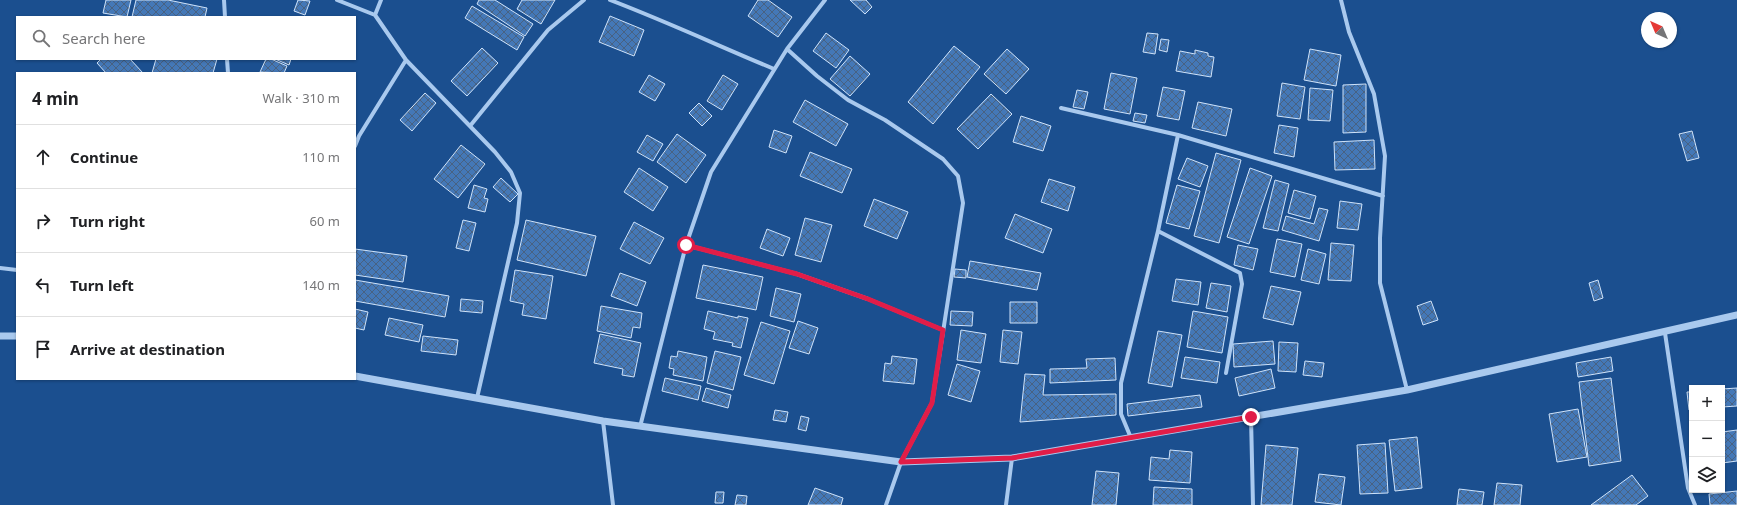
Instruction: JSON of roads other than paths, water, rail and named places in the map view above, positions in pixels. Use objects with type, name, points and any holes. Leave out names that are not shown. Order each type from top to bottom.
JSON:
[{"type":"street","points":[[224,0],[225,16]]},
{"type":"street","points":[[337,0],[375,15],[406,60],[495,152],[511,172],[520,193],[517,223],[477,398]]},
{"type":"street","points":[[375,15],[381,0]]},
{"type":"street","points":[[470,126],[548,30],[584,0]]},
{"type":"street","points":[[610,0],[664,21],[774,69]]},
{"type":"street","points":[[640,427],[686,245],[711,172],[787,49],[825,0]]},
{"type":"street","points":[[1341,0],[1349,32],[1374,94],[1385,156],[1380,238],[1380,283],[1407,390]]},
{"type":"street","points":[[787,49],[817,76],[848,100],[885,120],[943,159],[958,176],[963,203],[932,403],[901,462],[886,505]]},
{"type":"street","points":[[227,60],[228,72]]},
{"type":"street","points":[[356,144],[406,60]]},
{"type":"street","points":[[1061,108],[1178,136],[1383,196]]},
{"type":"street","points":[[1131,438],[1121,414],[1121,383],[1158,231],[1178,136]]},
{"type":"street","points":[[1158,231],[1240,273],[1242,284],[1226,373]]},
{"type":"street","points":[[686,245],[797,274],[868,299],[943,330]]},
{"type":"street","points":[[0,268],[16,270]]},
{"type":"street","points":[[356,376],[640,427],[901,462],[1012,458],[1407,390],[1737,316]]},
{"type":"street","points":[[1666,333],[1688,488],[1695,505]]},
{"type":"street","points":[[0,336],[16,336]]},
{"type":"street","points":[[1251,417],[1253,505]]},
{"type":"street","points":[[603,421],[613,505]]},
{"type":"street","points":[[1006,505],[1012,458]]}]
